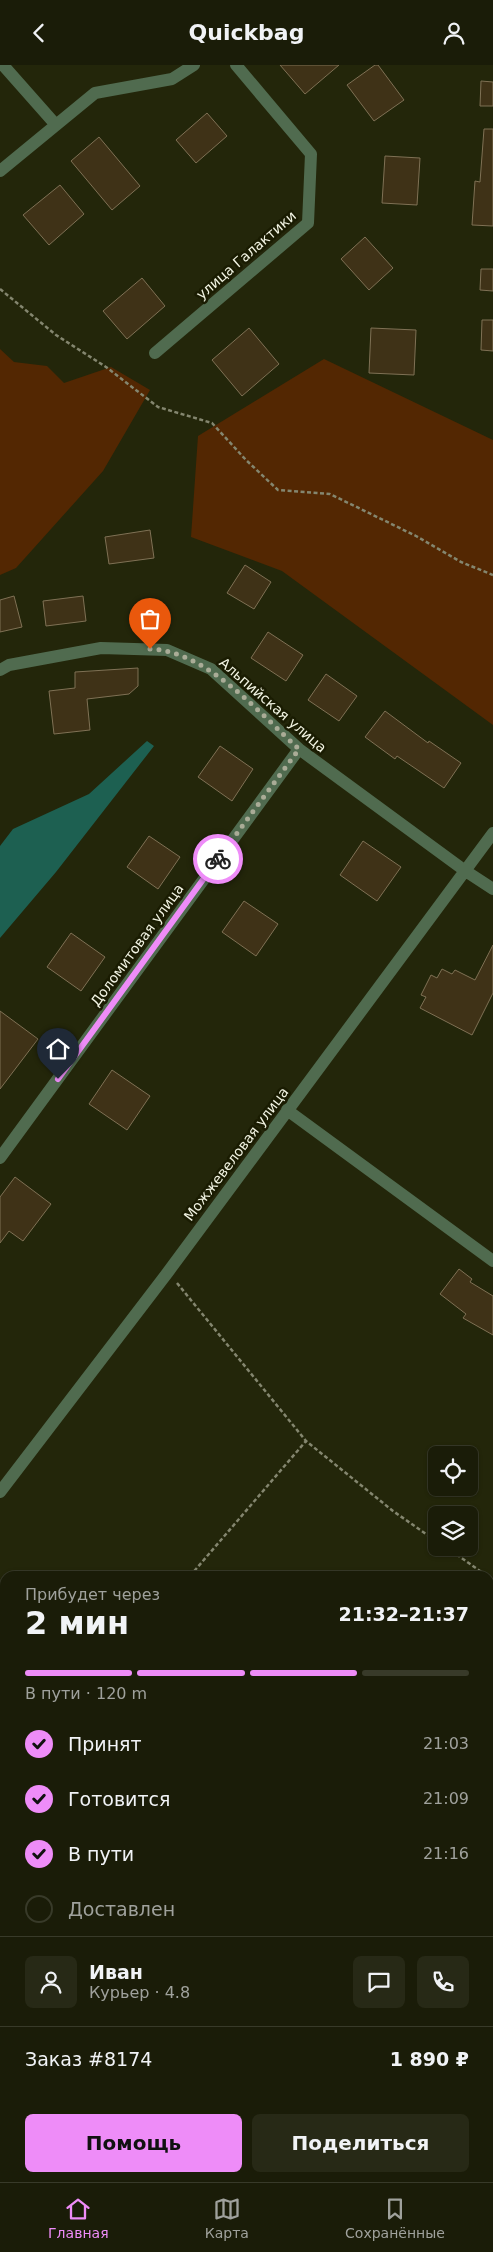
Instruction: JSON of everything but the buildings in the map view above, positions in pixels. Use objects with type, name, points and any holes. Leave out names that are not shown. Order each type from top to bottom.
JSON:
[{"type":"street","points":[[4,65],[56,125]]},
{"type":"street","points":[[0,171],[95,93],[172,79],[194,65]]},
{"type":"street","name":"улица Галактики","points":[[155,353],[308,223],[312,155],[236,65]]},
{"type":"street","name":"Альпийская улица","points":[[0,670],[9,665],[101,648],[167,650],[210,669],[299,749],[464,870],[493,889]]},
{"type":"street","name":"Доломитовая улица","points":[[0,1158],[299,749]]},
{"type":"street","name":"Можжевеловая улица","points":[[0,1492],[168,1272],[493,833]]},
{"type":"street","points":[[287,1110],[493,1261]]},
{"type":"path","points":[[0,289],[56,335],[106,367],[158,407],[212,423],[246,460],[278,490],[330,494],[416,536],[461,562],[493,575]]},
{"type":"path","points":[[168,1272],[306,1441],[393,1511],[428,1535]]},
{"type":"path","points":[[194,1571],[306,1441]]},
{"type":"path","points":[[459,1556],[480,1571]]},
{"type":"shaded area","points":[[0,349],[14,362],[47,366],[64,383],[111,367],[150,390],[103,471],[16,568],[0,575]]},
{"type":"shaded area","points":[[324,359],[493,440],[493,725],[282,571],[191,537],[198,436]]},
{"type":"water","points":[[147,741],[154,746],[56,872],[0,938],[0,846],[13,829],[89,794]]},
{"type":"way so far","points":[[150,649],[167,650],[210,669],[299,749],[218,859]]},
{"type":"route","points":[[58,1079],[218,859]]}]
